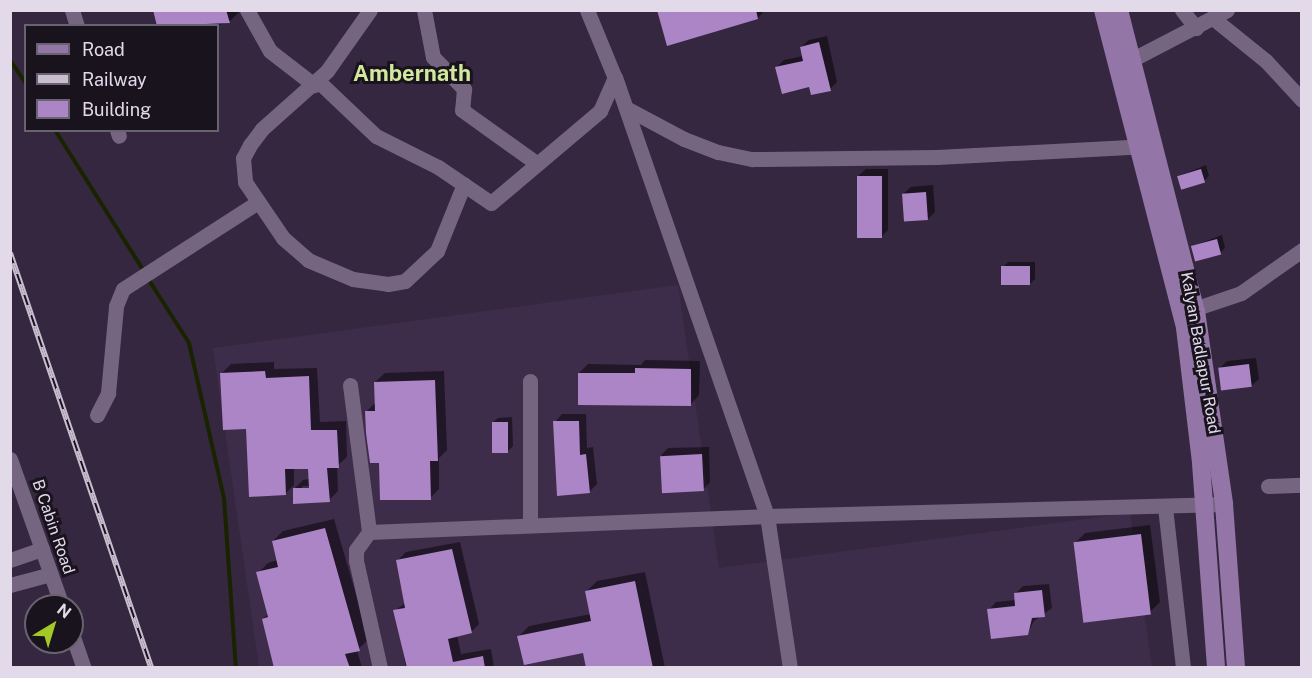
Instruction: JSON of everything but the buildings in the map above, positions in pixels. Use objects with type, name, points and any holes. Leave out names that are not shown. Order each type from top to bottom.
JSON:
[{"type":"main road","name":"Kalyan Badlapur Road","points":[[1103,10],[1145,146],[1189,312],[1224,504],[1236,668]]},
{"type":"main road","name":"Kalyan Badlapur Road","points":[[1119,10],[1133,59],[1145,146]]},
{"type":"main road","name":"Kalyan Badlapur Road","points":[[1189,312],[1216,668]]},
{"type":"street","points":[[248,10],[270,51],[316,83],[376,136],[496,202],[536,164],[600,111],[615,78]]},
{"type":"street","points":[[370,10],[316,83],[262,129],[243,158],[245,182],[283,238],[308,260],[353,279],[388,284],[405,282],[437,251],[464,184]]},
{"type":"street","points":[[424,10],[433,57],[464,89],[462,110],[536,164]]},
{"type":"street","points":[[587,10],[626,108],[767,516],[790,668]]},
{"type":"street","points":[[1182,10],[1196,28]]},
{"type":"street","points":[[1133,59],[1220,15],[1302,100]]},
{"type":"street","points":[[626,108],[684,139],[752,159],[937,157],[1145,146]]},
{"type":"street","points":[[97,415],[108,393],[118,295],[133,280],[258,202]]},
{"type":"street","points":[[1189,312],[1241,293],[1302,250]]},
{"type":"street","points":[[530,381],[530,523]]},
{"type":"street","points":[[350,386],[369,532],[356,550],[356,561],[380,668]]},
{"type":"street","name":"B Cabin Road","points":[[10,459],[58,594]]},
{"type":"street","points":[[1268,486],[1302,485]]},
{"type":"street","points":[[369,532],[530,523],[1224,504]]},
{"type":"street","points":[[1165,507],[1183,668]]},
{"type":"street","points":[[10,560],[42,549]]},
{"type":"street","points":[[10,585],[51,574]]},
{"type":"shaded area","points":[[678,285],[719,568],[1130,513],[1152,667],[259,667],[213,348]]},
{"type":"waterway","points":[[10,60],[24,81]]},
{"type":"waterway","points":[[56,132],[143,270]]},
{"type":"waterway","points":[[147,277],[189,343],[224,498],[236,668]]},
{"type":"railway","points":[[10,253],[151,668]]},
{"type":"district","name":"Ambernath","points":[[412,74]]}]
